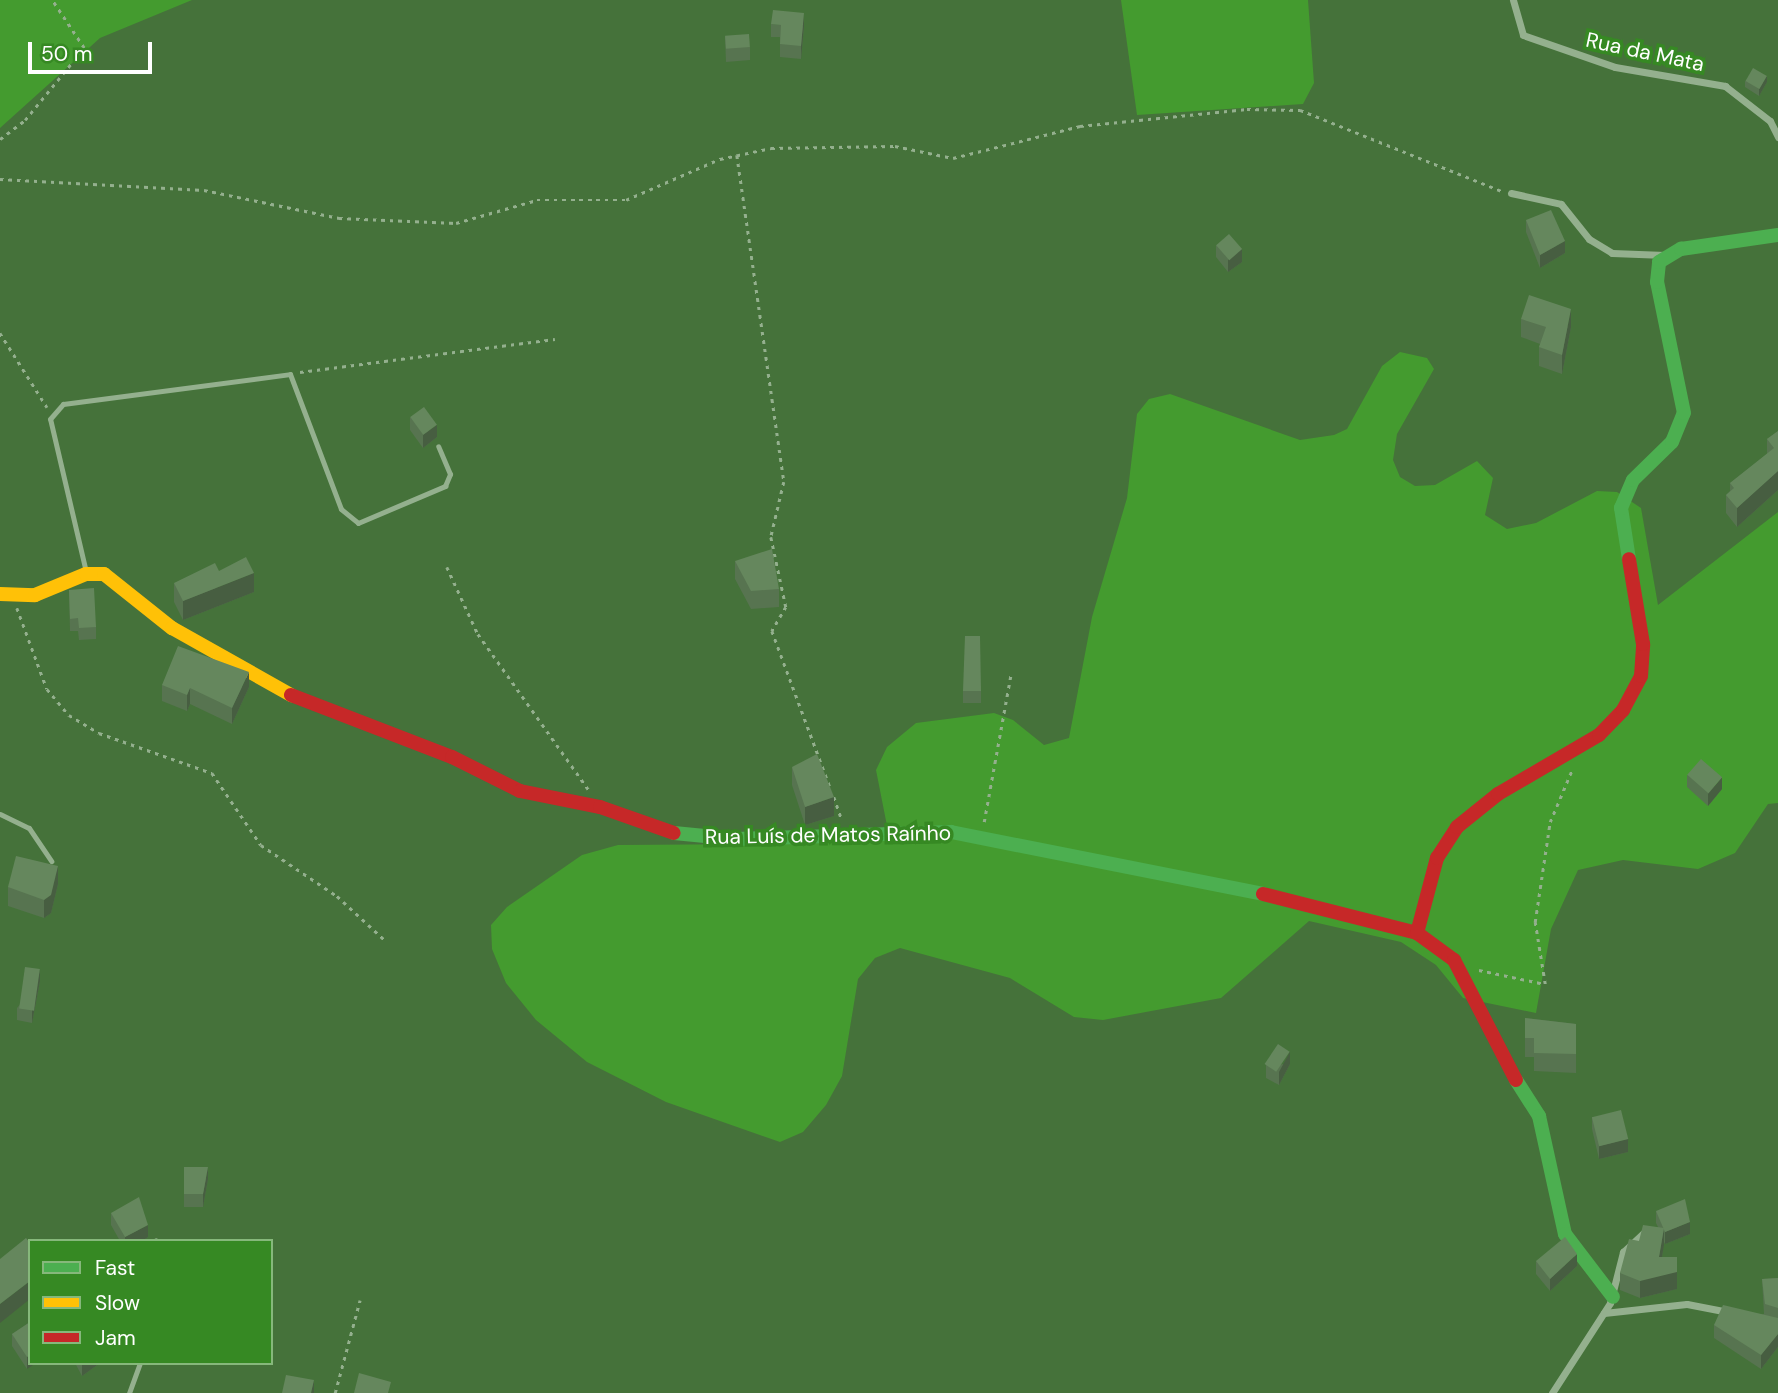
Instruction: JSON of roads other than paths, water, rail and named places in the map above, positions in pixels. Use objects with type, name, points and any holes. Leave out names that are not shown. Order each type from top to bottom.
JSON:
[{"type":"street","name":"Rua da Mata","points":[[1513,0],[1522,34],[1615,68],[1725,86],[1770,121],[1778,137]]},
{"type":"street","points":[[1511,193],[1561,204],[1589,239],[1612,253],[1665,255],[1778,235]]},
{"type":"street","points":[[1613,1297],[1565,1234],[1536,1110],[1502,1058],[1458,965],[1418,933],[1434,867],[1457,827],[1498,794],[1587,743],[1623,710],[1644,659],[1621,522],[1624,493],[1672,442],[1684,413],[1657,278],[1665,255]]},
{"type":"street","points":[[6,595],[40,595],[86,574]]},
{"type":"street","name":"Rua Luís de Matos Raínho","points":[[86,574],[108,576],[172,628],[323,711],[452,757],[520,791],[596,806],[702,838],[925,830],[981,837],[1332,908],[1418,933]]},
{"type":"street","points":[[1552,1393],[1613,1297],[1623,1252],[1650,1228]]},
{"type":"street","points":[[1604,1313],[1687,1304],[1741,1317]]},
{"type":"lane","points":[[86,574],[51,414],[63,404],[290,374],[341,509],[353,522],[445,486],[449,470],[438,446]]},
{"type":"lane","points":[[0,814],[29,828],[51,861]]},
{"type":"lane","points":[[129,1393],[139,1365]]}]
